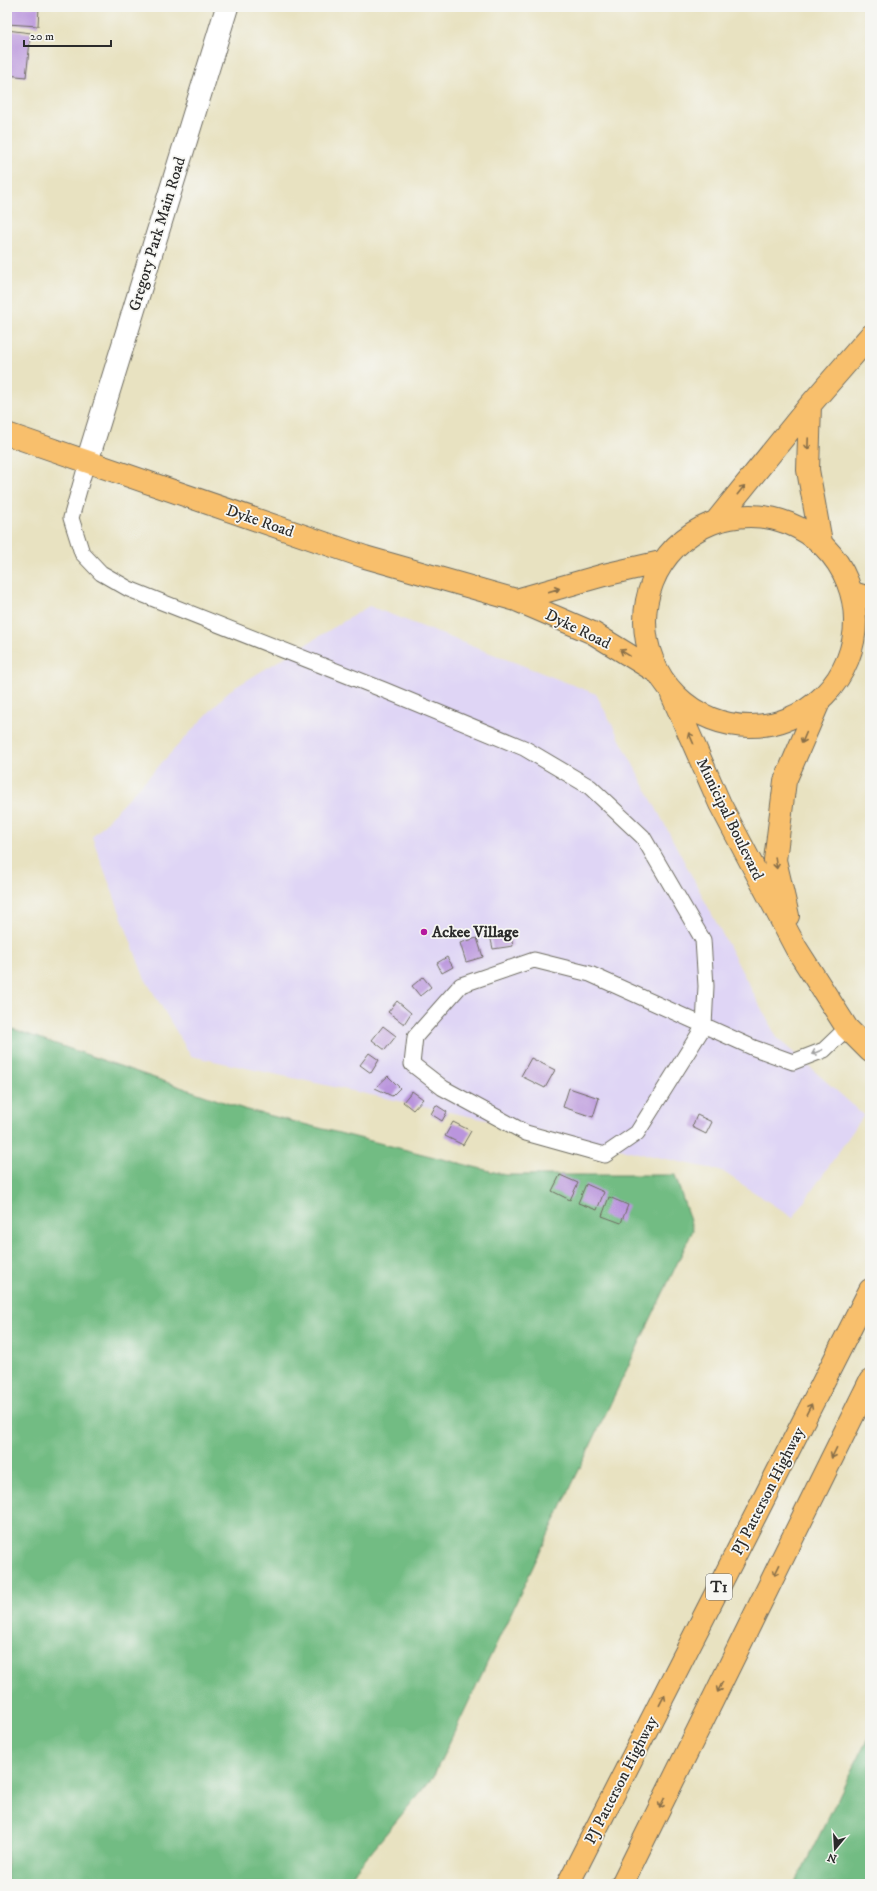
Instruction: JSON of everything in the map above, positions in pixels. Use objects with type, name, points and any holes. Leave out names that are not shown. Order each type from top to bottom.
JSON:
[{"type":"main road","points":[[717,520],[810,405],[870,336]]},
{"type":"main road","points":[[810,405],[808,470],[821,542]]},
{"type":"main road","name":"Dyke Road","points":[[7,434],[365,557],[516,600],[593,632],[663,681],[694,710],[724,723],[758,726],[790,719],[819,702]]},
{"type":"main road","points":[[661,562],[685,537],[717,520],[753,515],[789,522],[821,542],[841,565],[861,595],[852,652],[839,680],[819,702]]},
{"type":"main road","name":"Dyke Road","points":[[516,600],[604,575],[661,562]]},
{"type":"main road","name":"Municipal Boulevard","points":[[661,562],[647,592],[644,624],[663,681],[720,804],[796,948],[847,1028],[870,1051]]},
{"type":"main road","name":"Municipal Boulevard","points":[[796,948],[775,860],[785,781],[819,702]]},
{"type":"main road","name":"PJ Patterson Highway","points":[[568,1884],[870,1290]]},
{"type":"main road","points":[[622,1884],[870,1380]]},
{"type":"street","name":"Gregory Park Main Road","points":[[87,462],[227,7]]},
{"type":"lane","points":[[87,462],[70,518],[82,553],[101,573],[128,589],[384,690],[524,748],[590,787],[643,837],[703,940],[706,986],[704,1026],[637,1132],[605,1154],[526,1133],[443,1088],[412,1064],[415,1037],[461,985],[534,960],[590,974],[704,1026],[754,1048],[794,1062],[824,1050],[847,1028]]},
{"type":"shaded area","name":"Ackee Village","points":[[369,606],[596,694],[777,1038],[864,1115],[793,1218],[722,1171],[191,1056],[144,977],[92,837],[229,691]]},
{"type":"green space","points":[[7,1027],[244,1109],[506,1175],[675,1175],[693,1230],[433,1777],[344,1884],[7,1884]]},
{"type":"green space","points":[[870,1734],[870,1884],[795,1884]]},
{"type":"building","points":[[7,7],[39,7],[38,26],[7,24]]},
{"type":"building","points":[[7,30],[31,33],[26,77],[7,75]]},
{"type":"building","points":[[510,932],[513,946],[493,949],[490,935]]},
{"type":"building","points":[[477,938],[483,957],[466,962],[460,943]]},
{"type":"building","points":[[447,957],[453,967],[442,973],[437,963]]},
{"type":"building","points":[[423,977],[431,987],[420,996],[412,986]]},
{"type":"building","points":[[397,1001],[411,1013],[404,1024],[388,1012]]},
{"type":"building","points":[[383,1026],[396,1036],[385,1050],[372,1040]]},
{"type":"building","points":[[369,1053],[379,1060],[371,1073],[360,1065]]},
{"type":"building","points":[[531,1058],[555,1070],[545,1088],[521,1076]]},
{"type":"building","points":[[388,1076],[400,1088],[392,1096],[375,1088]]},
{"type":"building","points":[[569,1088],[599,1098],[593,1117],[563,1107]]},
{"type":"building","points":[[412,1091],[423,1099],[413,1110],[403,1102]]},
{"type":"building","points":[[436,1105],[447,1112],[442,1121],[431,1114]]},
{"type":"building","points":[[697,1115],[712,1122],[706,1134],[692,1127]]},
{"type":"building","points":[[453,1122],[471,1131],[463,1145],[445,1136]]},
{"type":"building","points":[[560,1175],[578,1183],[570,1200],[552,1191]]},
{"type":"building","points":[[586,1184],[604,1192],[597,1210],[578,1203]]},
{"type":"building","points":[[609,1197],[628,1205],[621,1223],[602,1216]]},
{"type":"place","name":"Ackee Village","points":[[424,932]]}]
